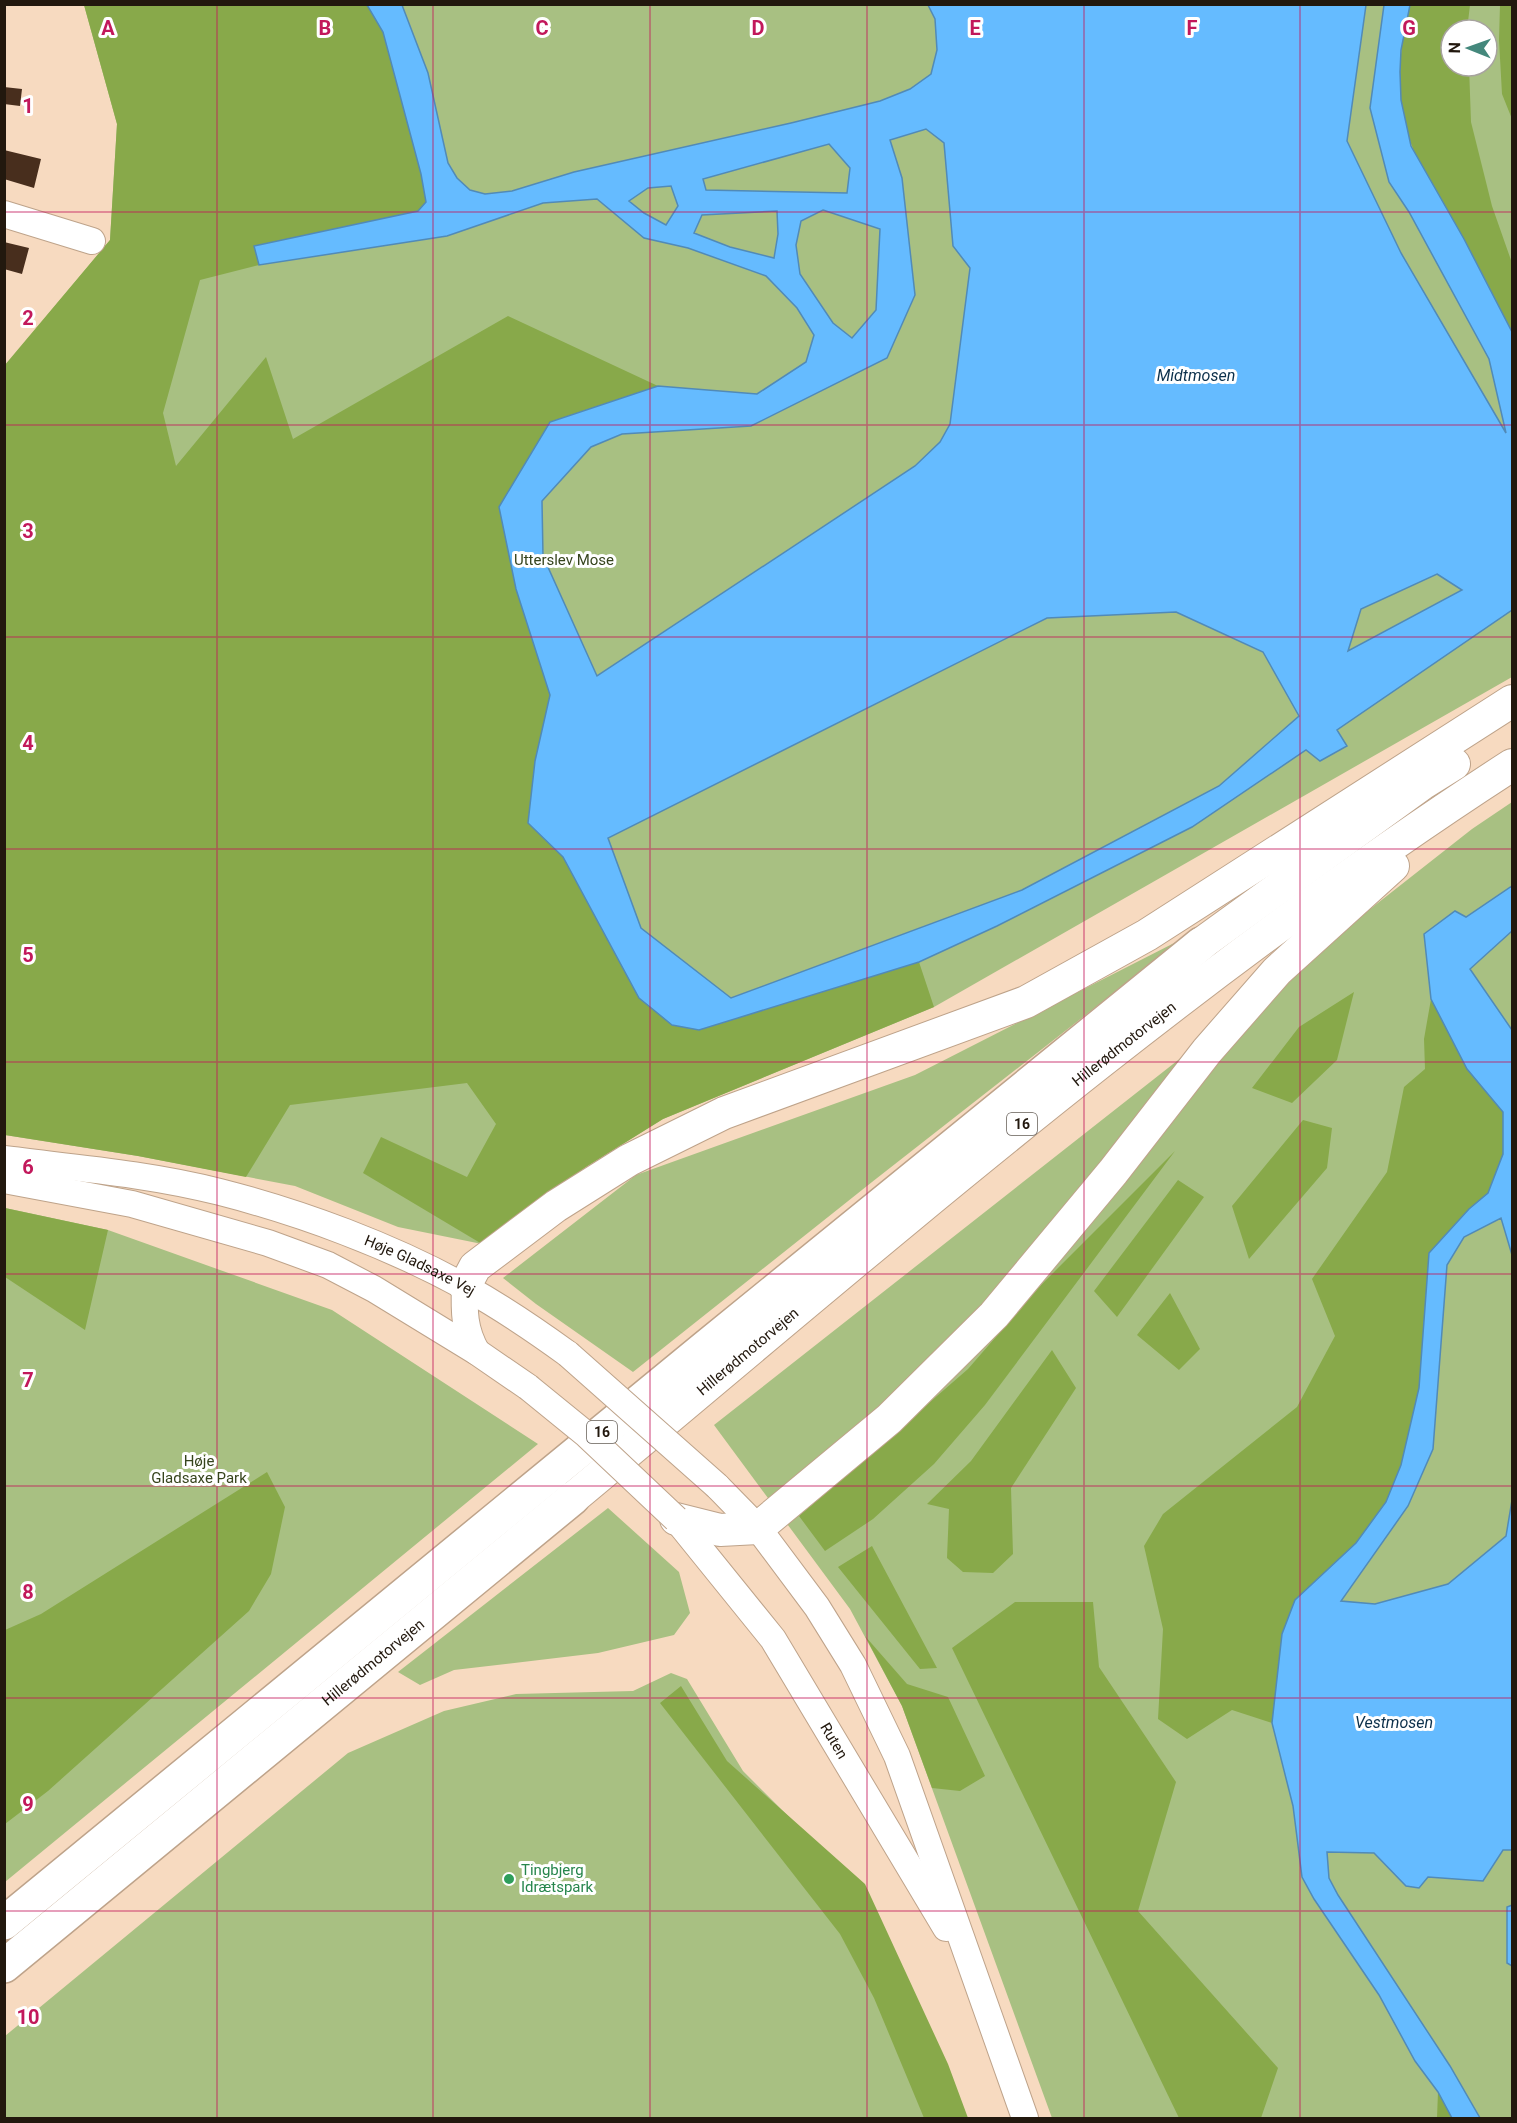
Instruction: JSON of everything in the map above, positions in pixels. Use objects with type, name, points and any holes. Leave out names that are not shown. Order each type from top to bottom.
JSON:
[{"type":"highway","name":"Hillerødmotorvejen","points":[[4,1923],[1201,944]]},
{"type":"highway","name":"Hillerødmotorvejen","points":[[4,1966],[573,1498]]},
{"type":"main road","points":[[465,1286],[475,1267],[556,1206],[629,1160],[724,1113],[1026,1002],[1147,935],[1512,701]]},
{"type":"main road","name":"Hillerødmotorvejen","points":[[1201,944],[1422,784],[1512,726]]},
{"type":"main road","points":[[676,1519],[720,1530],[758,1528],[889,1419],[994,1315],[1113,1172],[1207,1051],[1277,971],[1502,771]]},
{"type":"main road","name":"Hillerødmotorvejen","points":[[573,1498],[1004,1138],[1291,917],[1502,771]]},
{"type":"street","points":[[4,214],[92,241]]},
{"type":"street","name":"Høje Gladsaxe Vej","points":[[4,1159],[143,1177],[218,1191],[284,1210],[376,1245],[465,1286],[568,1354],[717,1486],[758,1528]]},
{"type":"street","points":[[4,1180],[132,1204],[268,1243],[328,1265],[374,1289],[477,1352],[528,1387],[594,1442],[676,1519]]},
{"type":"street","points":[[465,1286],[465,1327],[477,1352]]},
{"type":"street","name":"Ruten","points":[[676,1519],[774,1639],[974,1974]]},
{"type":"street","name":"Ruten","points":[[758,1528],[817,1607],[854,1665],[897,1756],[1025,2118]]},
{"type":"green space","name":"Utterslev Mose","points":[[84,5],[1512,5],[1512,677],[934,1007],[663,1119],[586,1167],[482,1244],[398,1227],[295,1186],[138,1156],[5,1135],[5,366],[110,240],[117,124]]},
{"type":"green space","points":[[84,5],[367,5],[383,32],[421,174],[426,202],[418,211],[254,246],[259,265],[200,280],[163,413],[176,466],[266,357],[293,439],[508,316],[658,386],[550,422],[516,589],[550,695],[535,761],[528,823],[563,857],[639,998],[699,1030],[919,962],[934,1007],[663,1119],[586,1167],[482,1244],[363,1173],[381,1137],[467,1177],[496,1124],[467,1083],[290,1105],[246,1177],[138,1156],[5,1135],[4,366],[110,240],[117,124]]},
{"type":"green space","points":[[1410,5],[1470,5],[1468,18],[1439,18],[1439,78],[1469,78],[1471,122],[1492,206],[1512,263],[1512,332],[1469,249],[1419,161],[1408,136],[1402,108],[1400,79],[1404,34]]},
{"type":"green space","points":[[1500,5],[1512,5],[1512,119],[1502,94]]},
{"type":"green space","points":[[1512,802],[1512,2118],[1052,2118],[902,1706],[850,1609],[714,1425],[1472,829]]},
{"type":"green space","points":[[1184,938],[633,1372],[503,1278],[636,1175],[915,1075]]},
{"type":"green space","points":[[1354,992],[1337,1060],[1292,1103],[1252,1088],[1299,1027]]},
{"type":"green space","points":[[1431,999],[1467,1069],[1503,1112],[1503,1154],[1488,1193],[1469,1209],[1429,1253],[1419,1388],[1401,1465],[1386,1502],[1356,1543],[1295,1600],[1282,1634],[1272,1723],[1232,1710],[1187,1739],[1158,1719],[1163,1629],[1144,1546],[1163,1514],[1297,1407],[1335,1336],[1312,1279],[1387,1172],[1404,1087],[1425,1069],[1424,1039]]},
{"type":"green space","points":[[1303,1120],[1332,1128],[1327,1168],[1249,1259],[1232,1206]]},
{"type":"green space","points":[[1175,1151],[985,1405],[934,1464],[873,1519],[825,1551],[799,1516],[968,1369],[1042,1284]]},
{"type":"green space","points":[[1178,1180],[1204,1197],[1117,1317],[1094,1291]]},
{"type":"green space","name":"Høje Gladsaxe Park","points":[[5,1208],[108,1230],[332,1310],[538,1444],[5,1882]]},
{"type":"green space","points":[[5,1208],[108,1230],[85,1330],[5,1277]]},
{"type":"green space","points":[[1170,1293],[1200,1349],[1179,1370],[1137,1335]]},
{"type":"green space","points":[[1052,1350],[1076,1388],[1011,1488],[1013,1554],[993,1573],[963,1572],[947,1558],[949,1509],[927,1504],[971,1461]]},
{"type":"green space","points":[[267,1472],[285,1507],[271,1574],[249,1611],[48,1791],[5,1824],[5,1630],[41,1614]]},
{"type":"green space","points":[[608,1508],[679,1572],[690,1613],[674,1635],[598,1653],[454,1670],[420,1685],[398,1672]]},
{"type":"green space","points":[[872,1546],[937,1668],[920,1669],[838,1567]]},
{"type":"green space","points":[[1015,1602],[1093,1602],[1099,1667],[1176,1782],[1138,1911],[1278,2068],[1261,2118],[1179,2118],[952,1648]]},
{"type":"green space","points":[[865,1636],[907,1684],[948,1697],[985,1776],[960,1791],[932,1788],[902,1706]]},
{"type":"green space","name":"Tingbjerg Idrætspark","points":[[671,1673],[687,1679],[743,1771],[798,1826],[940,2118],[5,2118],[5,2036],[348,1753],[444,1711],[516,1694],[633,1691]]},
{"type":"green space","points":[[681,1686],[727,1761],[865,1884],[948,2064],[968,2118],[924,2118],[874,1998],[840,1934],[660,1703]]},
{"type":"green space","points":[[1438,2092],[1452,2118],[1437,2118]]},
{"type":"water","name":"Midtmosen","points":[[367,5],[402,5],[428,73],[448,163],[457,178],[470,190],[485,194],[512,191],[574,172],[791,123],[880,101],[910,89],[931,74],[937,50],[935,19],[928,5],[1366,5],[1347,141],[1401,253],[1506,433],[1489,359],[1409,212],[1389,182],[1370,108],[1384,5],[1410,5],[1401,50],[1400,72],[1401,100],[1411,146],[1464,239],[1512,332],[1512,610],[1337,730],[1347,746],[1320,761],[1306,750],[1192,827],[997,926],[919,962],[699,1030],[672,1025],[639,998],[563,857],[528,823],[535,761],[550,695],[516,589],[499,507],[550,422],[658,386],[757,394],[806,362],[814,335],[797,308],[766,276],[688,248],[644,238],[597,199],[543,203],[447,236],[259,265],[254,246],[418,211],[426,202],[421,174],[383,32]],"holes":[[[926,129],[944,143],[953,246],[970,268],[950,424],[940,442],[915,466],[597,676],[543,556],[542,501],[591,447],[622,434],[751,426],[887,358],[915,295],[902,178],[890,140]],[[829,144],[850,168],[847,193],[706,190],[703,179]],[[671,186],[678,206],[666,225],[644,213],[629,201],[648,188]],[[823,210],[880,229],[876,310],[852,338],[833,323],[800,274],[796,245],[801,221]],[[777,211],[778,234],[774,258],[730,247],[694,233],[702,215]],[[1437,574],[1462,590],[1348,651],[1361,609]],[[1176,612],[1263,652],[1299,716],[1219,786],[1022,890],[731,998],[641,928],[608,838],[1047,618]]]},
{"type":"water","name":"Vestmosen","points":[[1512,886],[1512,931],[1470,969],[1512,1030],[1512,1255],[1501,1218],[1464,1237],[1447,1265],[1433,1449],[1408,1506],[1341,1601],[1375,1604],[1448,1584],[1506,1536],[1512,1500],[1512,1850],[1503,1850],[1483,1881],[1428,1877],[1419,1888],[1406,1886],[1374,1853],[1327,1852],[1329,1878],[1338,1895],[1450,2066],[1480,2118],[1452,2118],[1438,2092],[1415,2061],[1379,1995],[1314,1899],[1302,1877],[1293,1806],[1272,1723],[1282,1634],[1295,1600],[1356,1543],[1386,1502],[1401,1465],[1419,1388],[1429,1253],[1469,1209],[1488,1193],[1503,1154],[1503,1112],[1467,1069],[1431,999],[1424,934],[1455,911],[1466,917]]},
{"type":"water","points":[[1512,1905],[1512,1966],[1507,1963],[1507,1907]]},
{"type":"building","points":[[4,87],[22,89],[20,106],[4,104]]},
{"type":"building","points":[[4,150],[41,159],[34,188],[4,179]]},
{"type":"building","points":[[4,242],[29,248],[22,274],[4,269]]},
{"type":"place","name":"Tingbjerg Idrætspark","points":[[509,1879]]}]
